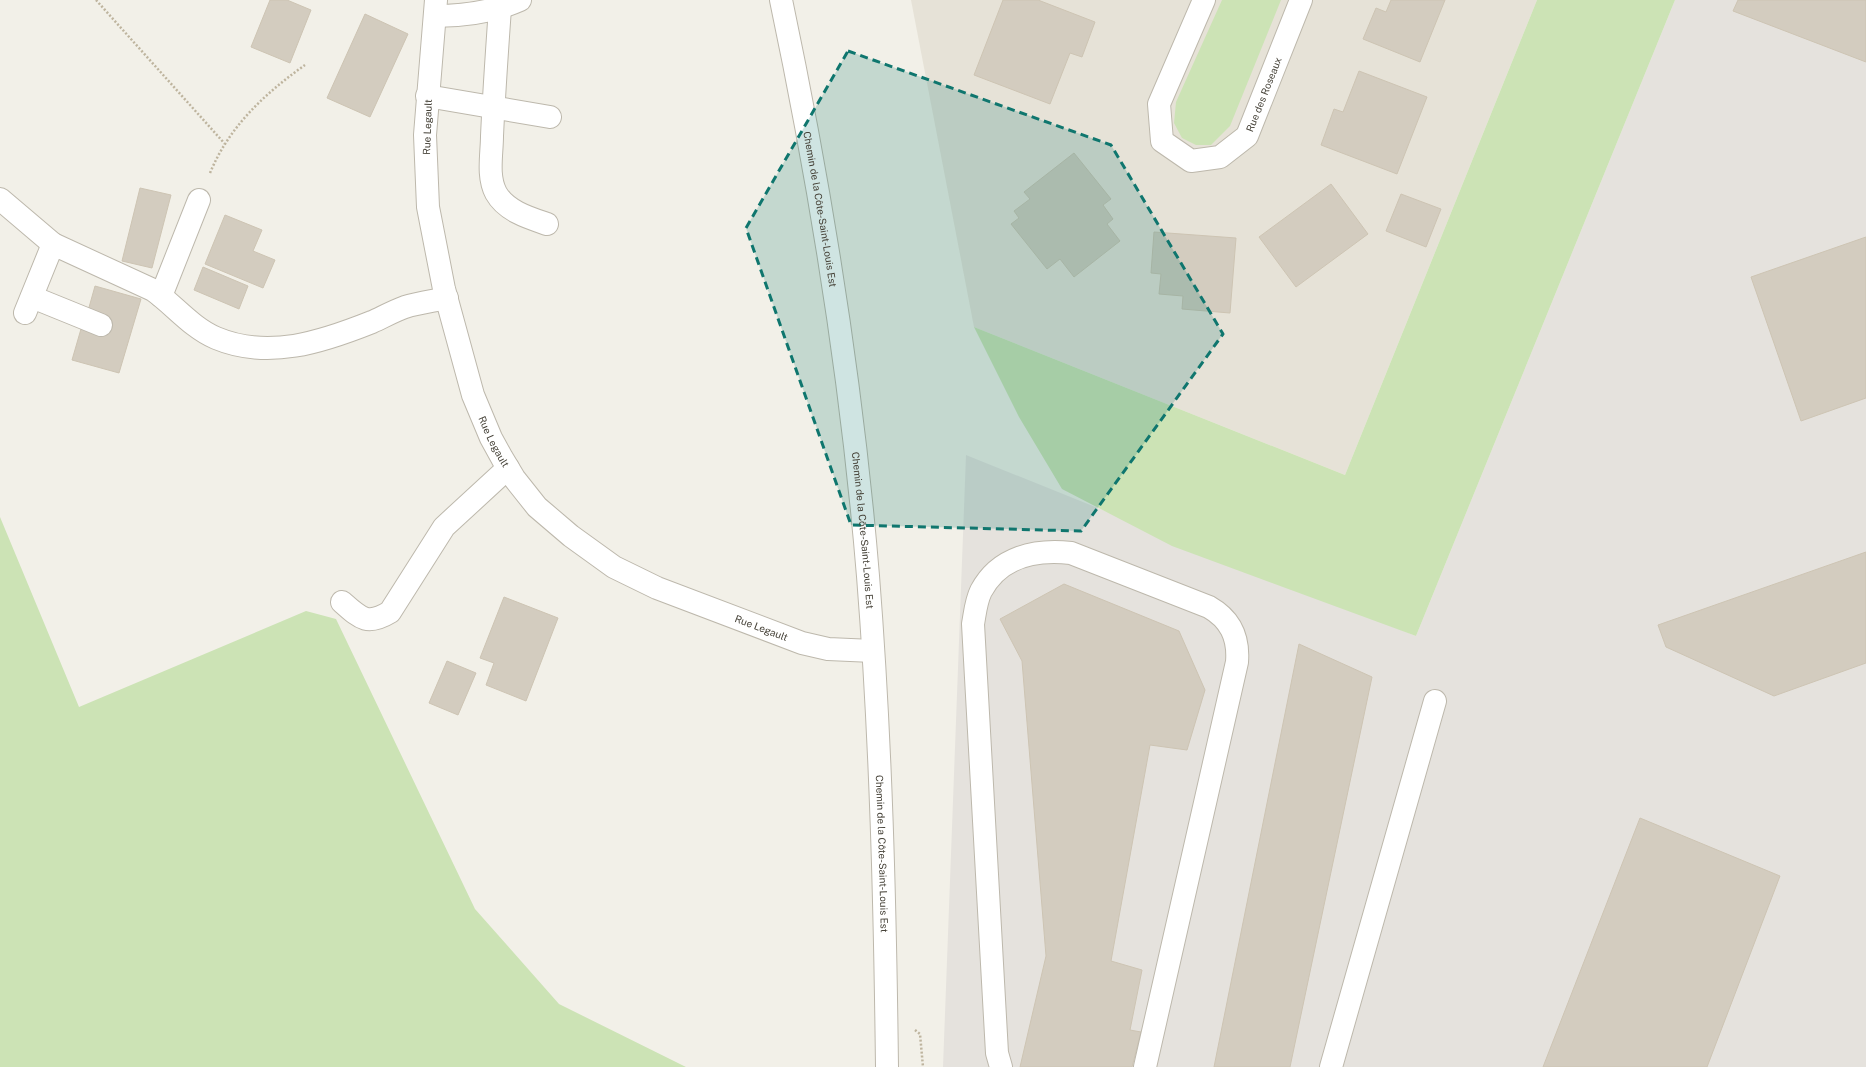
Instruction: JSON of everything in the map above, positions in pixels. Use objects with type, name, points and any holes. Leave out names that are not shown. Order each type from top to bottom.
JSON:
[{"type":"street","points":[[435,8],[455,16],[500,8],[520,0]]},
{"type":"street","name":"Chemin de la Côte-Saint-Louis Est","points":[[781,0],[819,192],[846,370],[860,494],[873,651],[884,884],[887,1067]]},
{"type":"street","name":"Rue des Roseaux","points":[[1204,0],[1159,104],[1162,141],[1191,161],[1220,158],[1247,136],[1301,0]]},
{"type":"street","name":"Rue Legault","points":[[435,8],[425,135],[428,207],[447,298],[473,395],[491,438],[508,468],[525,492],[553,522],[596,555],[634,578],[802,642],[828,649],[873,651]]},
{"type":"street","points":[[500,8],[493,107],[492,181],[497,194],[506,204],[521,214],[547,224]]},
{"type":"street","points":[[427,96],[550,117]]},
{"type":"street","points":[[0,199],[53,244],[134,281],[161,296],[194,325],[215,337],[240,346],[267,348],[294,347],[317,342],[406,307],[447,298]]},
{"type":"street","points":[[161,296],[199,200]]},
{"type":"street","points":[[53,244],[29,305],[101,325]]},
{"type":"street","points":[[342,602],[359,617],[367,620],[381,617],[390,612],[444,527],[508,468]]},
{"type":"street","points":[[1001,1067],[997,1053],[973,624],[981,591],[1002,565],[1024,555],[1055,551],[1071,553],[1217,611],[1230,625],[1237,642],[1237,662],[1145,1067]]},
{"type":"street","points":[[1331,1067],[1435,701]]},
{"type":"path","points":[[96,0],[225,144]]},
{"type":"path","points":[[199,200],[218,154],[254,106],[280,83],[305,65]]},
{"type":"path","points":[[920,1034],[923,1067]]},
{"type":"highlighted area","points":[[848,51],[1111,145],[1223,334],[1081,531],[851,525],[746,228]]},
{"type":"shaded area","points":[[911,0],[1537,0],[1345,475],[974,327]]},
{"type":"shaded area","points":[[1675,0],[1866,0],[1866,1067],[943,1067],[966,455],[1416,636]]},
{"type":"green space","points":[[1222,0],[1281,0],[1230,126],[1211,145],[1196,145],[1182,138],[1174,123],[1176,102]]},
{"type":"green space","points":[[1537,0],[1675,0],[1416,636],[1172,546],[1062,489],[1019,417],[974,327],[1345,475]]},
{"type":"green space","points":[[0,517],[79,707],[306,611],[336,619],[475,909],[559,1004],[686,1067],[0,1067]]},
{"type":"building","points":[[270,0],[287,0],[311,10],[290,63],[251,47]]},
{"type":"building","points":[[1003,0],[1038,0],[1095,22],[1082,57],[1070,53],[1050,104],[974,75]]},
{"type":"building","points":[[1391,0],[1445,0],[1420,62],[1363,39],[1376,8],[1386,12]]},
{"type":"building","points":[[1738,0],[1866,0],[1866,62],[1733,11]]},
{"type":"building","points":[[365,14],[408,34],[370,117],[327,98]]},
{"type":"building","points":[[1359,71],[1427,97],[1397,174],[1321,145],[1334,109],[1343,112]]},
{"type":"building","points":[[1074,153],[1111,199],[1103,205],[1113,219],[1107,224],[1120,241],[1074,277],[1060,259],[1047,269],[1011,224],[1019,218],[1014,211],[1030,199],[1024,192]]},
{"type":"building","points":[[1331,184],[1368,234],[1296,287],[1259,237]]},
{"type":"building","points":[[140,188],[171,195],[152,268],[122,261]]},
{"type":"building","points":[[1401,194],[1441,209],[1426,247],[1386,231]]},
{"type":"building","points":[[225,215],[262,230],[253,251],[275,260],[263,288],[205,264]]},
{"type":"building","points":[[1154,232],[1236,238],[1230,313],[1182,309],[1183,296],[1159,294],[1161,274],[1151,273]]},
{"type":"building","points":[[1866,237],[1866,398],[1801,421],[1751,277]]},
{"type":"building","points":[[203,267],[248,286],[239,309],[194,290]]},
{"type":"building","points":[[95,286],[141,299],[119,373],[72,360],[81,329],[98,334],[88,311]]},
{"type":"building","points":[[1866,552],[1866,663],[1774,696],[1666,647],[1658,625]]},
{"type":"building","points":[[1064,584],[1179,631],[1205,690],[1187,750],[1150,745],[1111,961],[1142,970],[1130,1030],[1141,1032],[1132,1067],[1020,1067],[1046,956],[1022,661],[1000,619]]},
{"type":"building","points":[[504,597],[558,618],[526,701],[486,685],[494,663],[480,658]]},
{"type":"building","points":[[1299,644],[1372,677],[1290,1067],[1214,1067]]},
{"type":"building","points":[[447,661],[476,673],[458,715],[429,703]]},
{"type":"building","points":[[1640,818],[1780,876],[1707,1067],[1543,1067]]}]
